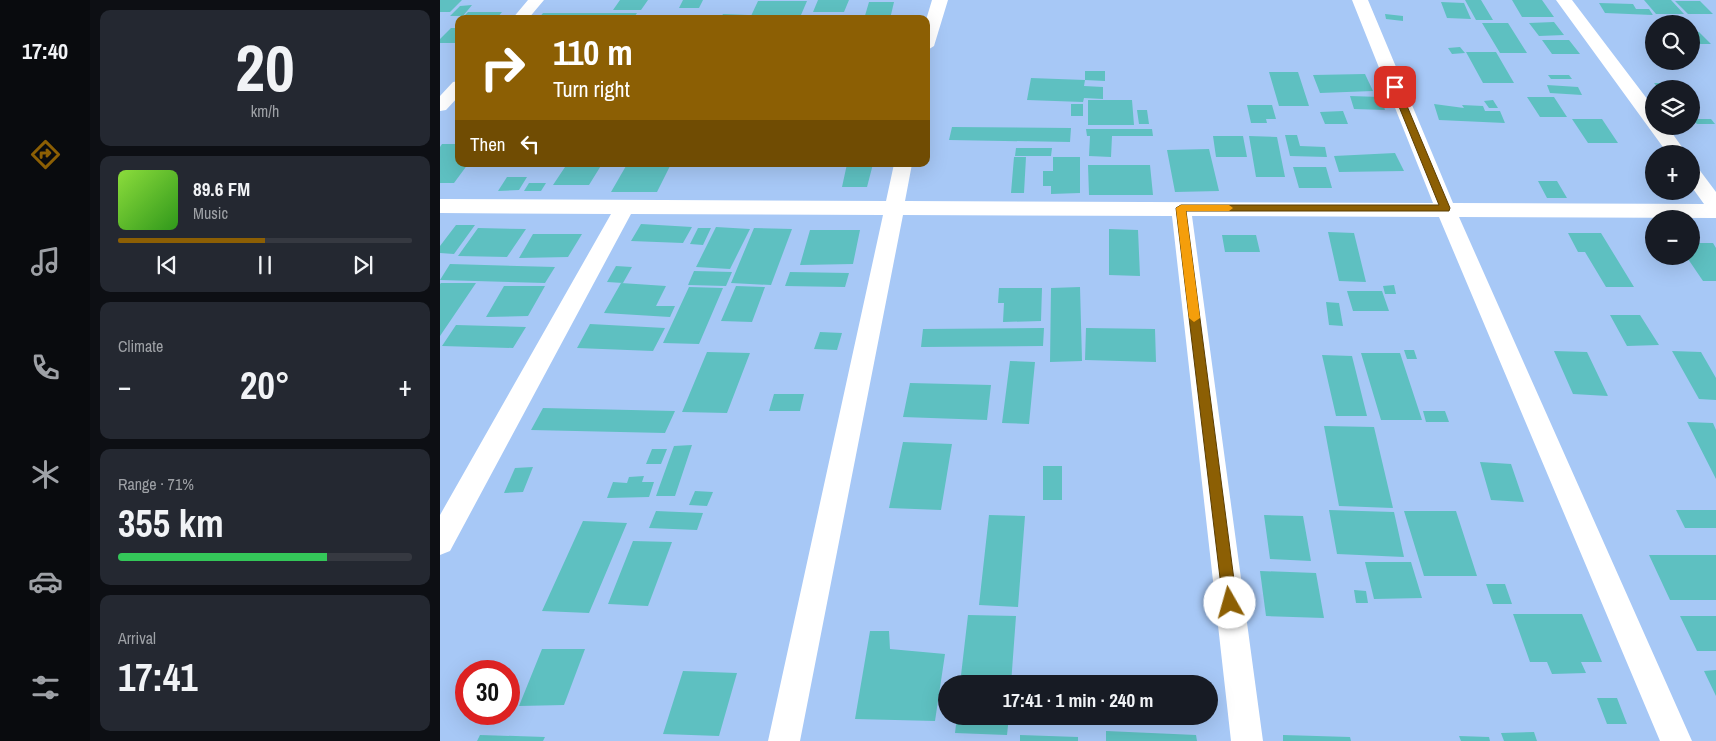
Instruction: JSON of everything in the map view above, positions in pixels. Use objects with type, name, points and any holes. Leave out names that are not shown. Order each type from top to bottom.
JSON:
[{"type":"street","points":[[523,15],[536,0]]},
{"type":"street","points":[[930,33],[940,0]]},
{"type":"street","points":[[1360,0],[1445,208],[1676,741]]},
{"type":"street","points":[[1564,0],[1645,109]]},
{"type":"street","points":[[440,106],[455,90]]},
{"type":"street","points":[[784,741],[903,167]]},
{"type":"street","points":[[1700,184],[1716,206]]},
{"type":"street","points":[[440,206],[1445,208],[1716,211]]},
{"type":"street","points":[[440,542],[626,207]]},
{"type":"street","points":[[1181,208],[1247,741]]},
{"type":"building","points":[[440,0],[462,0],[450,12],[440,12]]},
{"type":"building","points":[[620,0],[648,0],[641,10],[613,10]]},
{"type":"building","points":[[683,0],[703,0],[699,8],[679,8]]},
{"type":"building","points":[[818,0],[849,0],[844,12],[813,12]]},
{"type":"building","points":[[1465,0],[1481,0],[1493,20],[1476,20]]},
{"type":"building","points":[[1512,0],[1542,0],[1554,17],[1522,17]]},
{"type":"building","points":[[1644,0],[1671,0],[1684,14],[1656,14]]},
{"type":"building","points":[[758,1],[807,1],[801,15],[751,15]]},
{"type":"building","points":[[1675,1],[1700,1],[1713,14],[1688,14]]},
{"type":"building","points":[[869,2],[894,2],[891,15],[865,15]]},
{"type":"building","points":[[1441,2],[1464,3],[1471,19],[1447,18]]},
{"type":"building","points":[[1599,3],[1633,4],[1636,9],[1649,9],[1653,15],[1605,13]]},
{"type":"building","points":[[472,5],[464,15],[450,16],[460,6]]},
{"type":"building","points":[[468,12],[502,12],[500,15],[465,15]]},
{"type":"building","points":[[543,13],[637,13],[636,15],[541,15]]},
{"type":"building","points":[[1385,14],[1403,16],[1403,21],[1386,19]]},
{"type":"building","points":[[1554,22],[1564,35],[1539,36],[1529,23]]},
{"type":"building","points":[[1482,23],[1508,23],[1527,53],[1500,53]]},
{"type":"building","points":[[451,28],[455,28],[455,43],[440,43],[440,39]]},
{"type":"building","points":[[1700,33],[1711,44],[1700,44]]},
{"type":"building","points":[[1542,40],[1569,40],[1580,54],[1552,54]]},
{"type":"building","points":[[1460,47],[1465,53],[1452,54],[1448,48]]},
{"type":"building","points":[[1466,52],[1496,52],[1514,83],[1483,83]]},
{"type":"building","points":[[1085,71],[1105,71],[1105,81],[1085,80]]},
{"type":"building","points":[[1269,72],[1298,72],[1309,106],[1279,106]]},
{"type":"building","points":[[1365,74],[1373,91],[1320,93],[1313,75]]},
{"type":"building","points":[[1548,75],[1569,75],[1572,79],[1551,79]]},
{"type":"building","points":[[1031,78],[1085,80],[1084,86],[1103,87],[1103,99],[1084,98],[1083,102],[1027,100]]},
{"type":"building","points":[[1547,85],[1578,87],[1582,95],[1550,93]]},
{"type":"building","points":[[1350,96],[1381,97],[1385,110],[1354,109]]},
{"type":"building","points":[[1527,97],[1554,97],[1567,117],[1540,117]]},
{"type":"building","points":[[1088,100],[1132,100],[1134,125],[1088,125]]},
{"type":"building","points":[[1493,100],[1498,108],[1489,108],[1484,101]]},
{"type":"building","points":[[1071,104],[1083,104],[1083,116],[1071,116]]},
{"type":"building","points":[[1434,104],[1464,108],[1462,105],[1483,106],[1485,111],[1500,111],[1505,123],[1439,120]]},
{"type":"building","points":[[1247,105],[1272,105],[1276,119],[1266,119],[1267,123],[1251,123]]},
{"type":"building","points":[[1137,110],[1147,110],[1149,124],[1139,124]]},
{"type":"building","points":[[1343,111],[1348,124],[1325,124],[1320,112]]},
{"type":"building","points":[[1572,119],[1602,119],[1618,143],[1588,143]]},
{"type":"building","points":[[1700,119],[1711,119],[1715,124],[1700,124]]},
{"type":"building","points":[[952,127],[1071,128],[1070,142],[949,140]]},
{"type":"building","points":[[1086,129],[1152,129],[1153,136],[1112,136],[1111,157],[1089,156],[1090,136],[1087,136]]},
{"type":"building","points":[[1285,135],[1297,135],[1300,146],[1325,147],[1327,157],[1290,156]]},
{"type":"building","points":[[1213,136],[1243,136],[1247,157],[1216,157]]},
{"type":"building","points":[[1249,136],[1277,137],[1285,177],[1256,177]]},
{"type":"building","points":[[442,144],[455,144],[455,167],[466,167],[454,183],[440,183],[440,147]]},
{"type":"building","points":[[1016,148],[1052,148],[1051,156],[1015,156]]},
{"type":"building","points":[[1209,149],[1219,191],[1175,192],[1167,150]]},
{"type":"building","points":[[1395,153],[1404,171],[1339,172],[1334,156]]},
{"type":"building","points":[[1014,157],[1026,157],[1024,193],[1011,193]]},
{"type":"building","points":[[1053,157],[1080,157],[1080,193],[1051,194],[1051,186],[1043,186],[1043,171],[1053,171]]},
{"type":"building","points":[[1088,165],[1150,165],[1153,195],[1089,195]]},
{"type":"building","points":[[565,167],[600,167],[589,185],[553,185]]},
{"type":"building","points":[[625,167],[670,167],[657,192],[611,192]]},
{"type":"building","points":[[846,167],[872,167],[867,187],[842,187]]},
{"type":"building","points":[[1293,167],[1326,167],[1332,188],[1299,188]]},
{"type":"building","points":[[507,177],[527,177],[519,190],[498,191]]},
{"type":"building","points":[[1538,181],[1557,181],[1567,198],[1547,198]]},
{"type":"building","points":[[529,183],[546,183],[541,191],[524,191]]},
{"type":"building","points":[[641,224],[692,227],[683,243],[631,241]]},
{"type":"building","points":[[456,225],[475,225],[454,254],[440,253],[440,246]]},
{"type":"building","points":[[716,227],[750,229],[730,269],[696,267]]},
{"type":"building","points":[[478,228],[526,229],[507,257],[458,256]]},
{"type":"building","points":[[698,228],[711,228],[703,245],[690,244]]},
{"type":"building","points":[[754,228],[792,229],[771,285],[731,283]]},
{"type":"building","points":[[1109,229],[1138,230],[1140,276],[1109,275]]},
{"type":"building","points":[[810,230],[860,230],[853,264],[800,265]]},
{"type":"building","points":[[1328,232],[1354,233],[1366,282],[1339,281]]},
{"type":"building","points":[[1568,233],[1601,233],[1634,287],[1606,287],[1585,252],[1578,252]]},
{"type":"building","points":[[533,234],[582,234],[568,257],[519,258]]},
{"type":"building","points":[[1222,235],[1256,235],[1260,252],[1225,252]]},
{"type":"building","points":[[1700,243],[1713,243],[1716,248],[1716,281],[1703,281],[1692,265],[1700,265]]},
{"type":"building","points":[[450,264],[555,267],[545,283],[440,280]]},
{"type":"building","points":[[616,266],[632,267],[623,283],[607,282]]},
{"type":"building","points":[[694,271],[732,272],[726,286],[688,285]]},
{"type":"building","points":[[790,272],[849,273],[845,287],[785,286]]},
{"type":"building","points":[[476,283],[440,336],[440,284]]},
{"type":"building","points":[[621,283],[666,286],[656,306],[675,306],[670,317],[604,313]]},
{"type":"building","points":[[1394,285],[1396,294],[1385,294],[1383,286]]},
{"type":"building","points":[[504,286],[545,286],[528,316],[486,317]]},
{"type":"building","points":[[736,286],[765,287],[752,322],[721,321]]},
{"type":"building","points":[[689,287],[723,288],[699,344],[663,343]]},
{"type":"building","points":[[1080,287],[1082,361],[1050,362],[1051,288]]},
{"type":"building","points":[[999,288],[1042,288],[1041,321],[1003,322],[1004,303],[998,303]]},
{"type":"building","points":[[1347,291],[1382,291],[1389,311],[1353,311]]},
{"type":"building","points":[[1326,302],[1339,303],[1343,326],[1329,325]]},
{"type":"building","points":[[1610,315],[1640,315],[1659,345],[1627,346]]},
{"type":"building","points":[[590,324],[665,328],[653,351],[577,348]]},
{"type":"building","points":[[456,325],[526,327],[513,348],[442,346]]},
{"type":"building","points":[[1044,328],[1043,346],[921,347],[923,329]]},
{"type":"building","points":[[1086,328],[1155,329],[1156,362],[1085,360]]},
{"type":"building","points":[[820,332],[842,333],[837,350],[814,349]]},
{"type":"building","points":[[1404,350],[1414,350],[1417,359],[1407,359]]},
{"type":"building","points":[[1554,351],[1587,352],[1608,396],[1573,394]]},
{"type":"building","points":[[1672,351],[1701,352],[1716,378],[1716,400],[1699,399]]},
{"type":"building","points":[[707,352],[750,353],[727,413],[682,412]]},
{"type":"building","points":[[1361,353],[1400,353],[1422,420],[1381,420]]},
{"type":"building","points":[[1322,355],[1352,356],[1367,416],[1336,416]]},
{"type":"building","points":[[1010,361],[1035,362],[1029,424],[1002,423]]},
{"type":"building","points":[[910,383],[991,385],[987,420],[903,417]]},
{"type":"building","points":[[774,394],[804,394],[800,411],[769,411]]},
{"type":"building","points":[[543,408],[675,411],[665,433],[531,430]]},
{"type":"building","points":[[1423,411],[1445,411],[1449,422],[1426,422]]},
{"type":"building","points":[[1687,422],[1713,423],[1716,430],[1716,479]]},
{"type":"building","points":[[1324,426],[1374,427],[1393,508],[1339,506]]},
{"type":"building","points":[[903,442],[952,444],[941,510],[889,508]]},
{"type":"building","points":[[692,445],[675,496],[656,496],[674,446]]},
{"type":"building","points":[[652,449],[667,449],[661,464],[646,464]]},
{"type":"building","points":[[1480,462],[1511,464],[1524,502],[1491,500]]},
{"type":"building","points":[[1043,466],[1062,466],[1062,500],[1043,500]]},
{"type":"building","points":[[533,467],[523,492],[504,493],[515,468]]},
{"type":"building","points":[[644,476],[642,482],[654,482],[649,497],[607,498],[613,482],[627,483],[629,477]]},
{"type":"building","points":[[695,491],[713,492],[707,506],[689,505]]},
{"type":"building","points":[[1329,510],[1394,512],[1404,557],[1337,554]]},
{"type":"building","points":[[1676,510],[1716,510],[1716,528],[1685,528]]},
{"type":"building","points":[[656,511],[703,513],[697,530],[649,528]]},
{"type":"building","points":[[1404,511],[1456,511],[1477,576],[1424,576]]},
{"type":"building","points":[[989,515],[1025,516],[1018,607],[979,605]]},
{"type":"building","points":[[1264,515],[1303,516],[1311,561],[1270,559]]},
{"type":"building","points":[[583,521],[627,523],[589,613],[542,611]]},
{"type":"building","points":[[633,541],[672,542],[648,606],[608,604]]},
{"type":"building","points":[[1649,555],[1716,555],[1716,600],[1670,600]]},
{"type":"building","points":[[1365,562],[1411,562],[1422,598],[1374,599]]},
{"type":"building","points":[[1260,571],[1316,573],[1324,618],[1266,616]]},
{"type":"building","points":[[1486,584],[1505,584],[1512,604],[1493,604]]},
{"type":"building","points":[[1354,590],[1366,591],[1368,603],[1356,603]]},
{"type":"building","points":[[1513,614],[1582,614],[1602,662],[1581,662],[1586,673],[1552,674],[1547,662],[1530,662]]},
{"type":"building","points":[[968,615],[1016,616],[1012,675],[961,675]]},
{"type":"building","points":[[1680,616],[1716,616],[1716,651],[1697,651]]},
{"type":"building","points":[[870,631],[889,631],[890,649],[945,654],[942,675],[938,675],[938,701],[935,721],[855,719]]},
{"type":"building","points":[[542,649],[585,649],[564,705],[520,706]]},
{"type":"building","points":[[1716,670],[1716,696],[1704,671]]},
{"type":"building","points":[[683,671],[737,673],[719,736],[663,734]]},
{"type":"building","points":[[1597,698],[1617,698],[1627,724],[1607,724]]},
{"type":"building","points":[[956,725],[1008,725],[1007,735],[955,733]]},
{"type":"building","points":[[1106,731],[1196,735],[1197,741],[1106,741]]},
{"type":"building","points":[[1534,732],[1537,741],[1504,741],[1501,733]]},
{"type":"building","points":[[480,735],[545,737],[543,741],[477,741]]},
{"type":"building","points":[[1020,735],[1078,737],[1078,741],[1020,741]]},
{"type":"building","points":[[1283,735],[1350,737],[1351,741],[1283,741]]},
{"type":"building","points":[[1459,736],[1489,737],[1490,741],[1461,741]]},
{"type":"slow traffic","points":[[1194,318],[1181,208],[1229,208]]},
{"type":"route","points":[[1230,603],[1181,208],[1445,208],[1395,87]]}]
